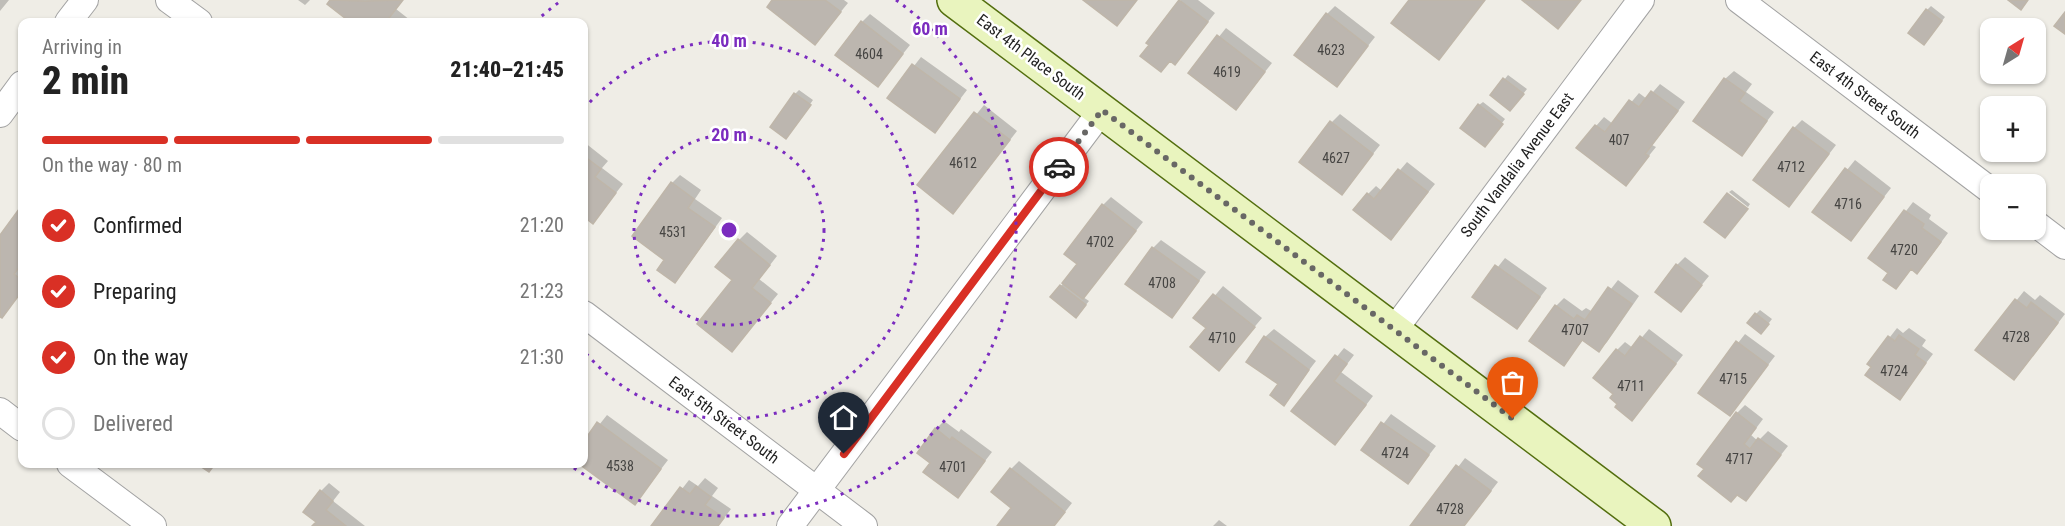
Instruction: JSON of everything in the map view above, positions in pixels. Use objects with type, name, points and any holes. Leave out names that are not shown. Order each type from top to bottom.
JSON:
[{"type":"street","points":[[71,18],[85,0]]},
{"type":"street","points":[[169,0],[194,18]]},
{"type":"street","name":"East 4th Place South","points":[[954,0],[1654,526]]},
{"type":"street","name":"South Vandalia Avenue East","points":[[1394,330],[1641,0]]},
{"type":"street","name":"East 4th Street South","points":[[1739,0],[1980,182]]},
{"type":"street","points":[[0,114],[18,89]]},
{"type":"street","points":[[790,526],[1102,110]]},
{"type":"street","points":[[2046,232],[2065,246]]},
{"type":"street","name":"East 5th Street South","points":[[588,317],[864,526]]},
{"type":"street","points":[[0,411],[18,425]]},
{"type":"street","points":[[75,468],[153,526]]},
{"type":"building","points":[[330,0],[403,0],[389,18],[345,18],[327,4]]},
{"type":"building","points":[[772,0],[825,0],[841,12],[815,45],[767,7]]},
{"type":"building","points":[[1083,0],[1137,0],[1117,26]]},
{"type":"building","points":[[1179,0],[1208,22],[1175,65],[1170,61],[1161,72],[1140,56],[1149,45],[1146,43]]},
{"type":"building","points":[[1409,0],[1485,0],[1439,60],[1391,23]]},
{"type":"building","points":[[1522,0],[1581,0],[1558,29]]},
{"type":"building","points":[[2008,0],[2028,0],[2021,10]]},
{"type":"building","points":[[1926,9],[1942,21],[1924,45],[1908,33]]},
{"type":"building","points":[[2065,12],[2065,34],[2054,26]]},
{"type":"building","points":[[1326,13],[1368,46],[1337,87],[1294,55]]},
{"type":"building","points":[[861,21],[903,54],[878,87],[835,55]]},
{"type":"building","points":[[1217,35],[1265,72],[1236,110],[1188,73]]},
{"type":"building","points":[[912,64],[960,99],[935,133],[887,98]]},
{"type":"building","points":[[1503,78],[1524,94],[1510,111],[1490,95]]},
{"type":"building","points":[[1724,78],[1745,93],[1739,101],[1767,121],[1742,156],[1693,121]]},
{"type":"building","points":[[1651,91],[1678,111],[1645,154],[1649,156],[1626,186],[1576,148],[1595,125],[1605,132],[1629,100],[1639,107]]},
{"type":"building","points":[[794,93],[811,105],[786,139],[770,127]]},
{"type":"building","points":[[1478,104],[1503,124],[1485,147],[1460,128]]},
{"type":"building","points":[[974,112],[1010,140],[953,214],[917,185]]},
{"type":"building","points":[[1330,121],[1373,154],[1342,195],[1299,162]]},
{"type":"building","points":[[1793,127],[1829,154],[1789,207],[1753,180]]},
{"type":"building","points":[[588,159],[601,169],[595,177],[616,193],[593,224],[588,220]]},
{"type":"building","points":[[1845,168],[1884,197],[1851,241],[1812,212]]},
{"type":"building","points":[[1398,169],[1428,192],[1391,240],[1353,210],[1367,193],[1374,199]]},
{"type":"building","points":[[671,182],[694,199],[688,208],[715,227],[675,283],[657,270],[664,260],[632,236]]},
{"type":"building","points":[[1727,193],[1748,209],[1725,238],[1704,222]]},
{"type":"building","points":[[1102,204],[1136,231],[1083,299],[1062,283],[1077,264],[1064,254]]},
{"type":"building","points":[[18,210],[18,268],[14,274],[18,277],[18,296],[2,318],[0,317],[0,235]]},
{"type":"building","points":[[1904,210],[1924,224],[1922,228],[1941,242],[1917,274],[1911,269],[1896,289],[1883,280],[1888,273],[1868,258]]},
{"type":"building","points":[[738,239],[770,265],[752,288],[771,303],[732,352],[697,324],[732,280],[715,267]]},
{"type":"building","points":[[1152,247],[1199,281],[1172,318],[1125,284]]},
{"type":"building","points":[[1676,264],[1702,285],[1681,312],[1655,292]]},
{"type":"building","points":[[1495,265],[1540,297],[1517,329],[1472,297]]},
{"type":"building","points":[[1060,285],[1086,305],[1076,318],[1050,297]]},
{"type":"building","points":[[1608,287],[1632,304],[1599,352],[1582,340],[1564,366],[1529,341],[1555,305],[1574,319],[1577,315],[1585,320]]},
{"type":"building","points":[[1213,294],[1255,327],[1219,371],[1190,347],[1206,328],[1193,318]]},
{"type":"building","points":[[2015,299],[2027,308],[2031,302],[2058,323],[2014,380],[1975,350]]},
{"type":"building","points":[[1755,313],[1769,324],[1761,334],[1747,323]]},
{"type":"building","points":[[1899,335],[1919,349],[1915,355],[1926,363],[1900,400],[1865,375],[1871,367],[1867,364],[1888,336],[1895,341]]},
{"type":"building","points":[[1264,336],[1309,370],[1284,406],[1270,395],[1278,384],[1246,362]]},
{"type":"building","points":[[1640,336],[1676,364],[1632,421],[1615,407],[1617,404],[1610,398],[1613,394],[1593,378],[1616,349],[1625,356]]},
{"type":"building","points":[[1736,341],[1768,365],[1730,416],[1698,393]]},
{"type":"building","points":[[1335,355],[1347,364],[1334,381],[1366,405],[1335,445],[1291,411]]},
{"type":"building","points":[[1736,412],[1756,428],[1744,444],[1750,449],[1758,438],[1781,455],[1746,501],[1737,495],[1731,502],[1698,476],[1704,469],[1697,464]]},
{"type":"building","points":[[597,422],[661,469],[635,505],[584,468],[588,468],[588,435]]},
{"type":"building","points":[[1381,422],[1429,455],[1408,484],[1361,450]]},
{"type":"building","points":[[935,428],[950,440],[952,437],[985,461],[958,498],[923,472],[930,463],[917,453]]},
{"type":"building","points":[[1456,465],[1491,491],[1464,526],[1410,526]]},
{"type":"building","points":[[1010,468],[1065,512],[1054,526],[997,526],[1011,508],[991,492]]},
{"type":"building","points":[[696,486],[711,497],[705,505],[724,518],[718,526],[651,526],[680,487],[690,494]]},
{"type":"building","points":[[320,490],[333,501],[326,510],[346,526],[312,526],[316,522],[303,512]]},
{"type":"way so far","points":[[1059,167],[1102,110],[1513,419]]},
{"type":"route","points":[[844,454],[1059,167]]}]
